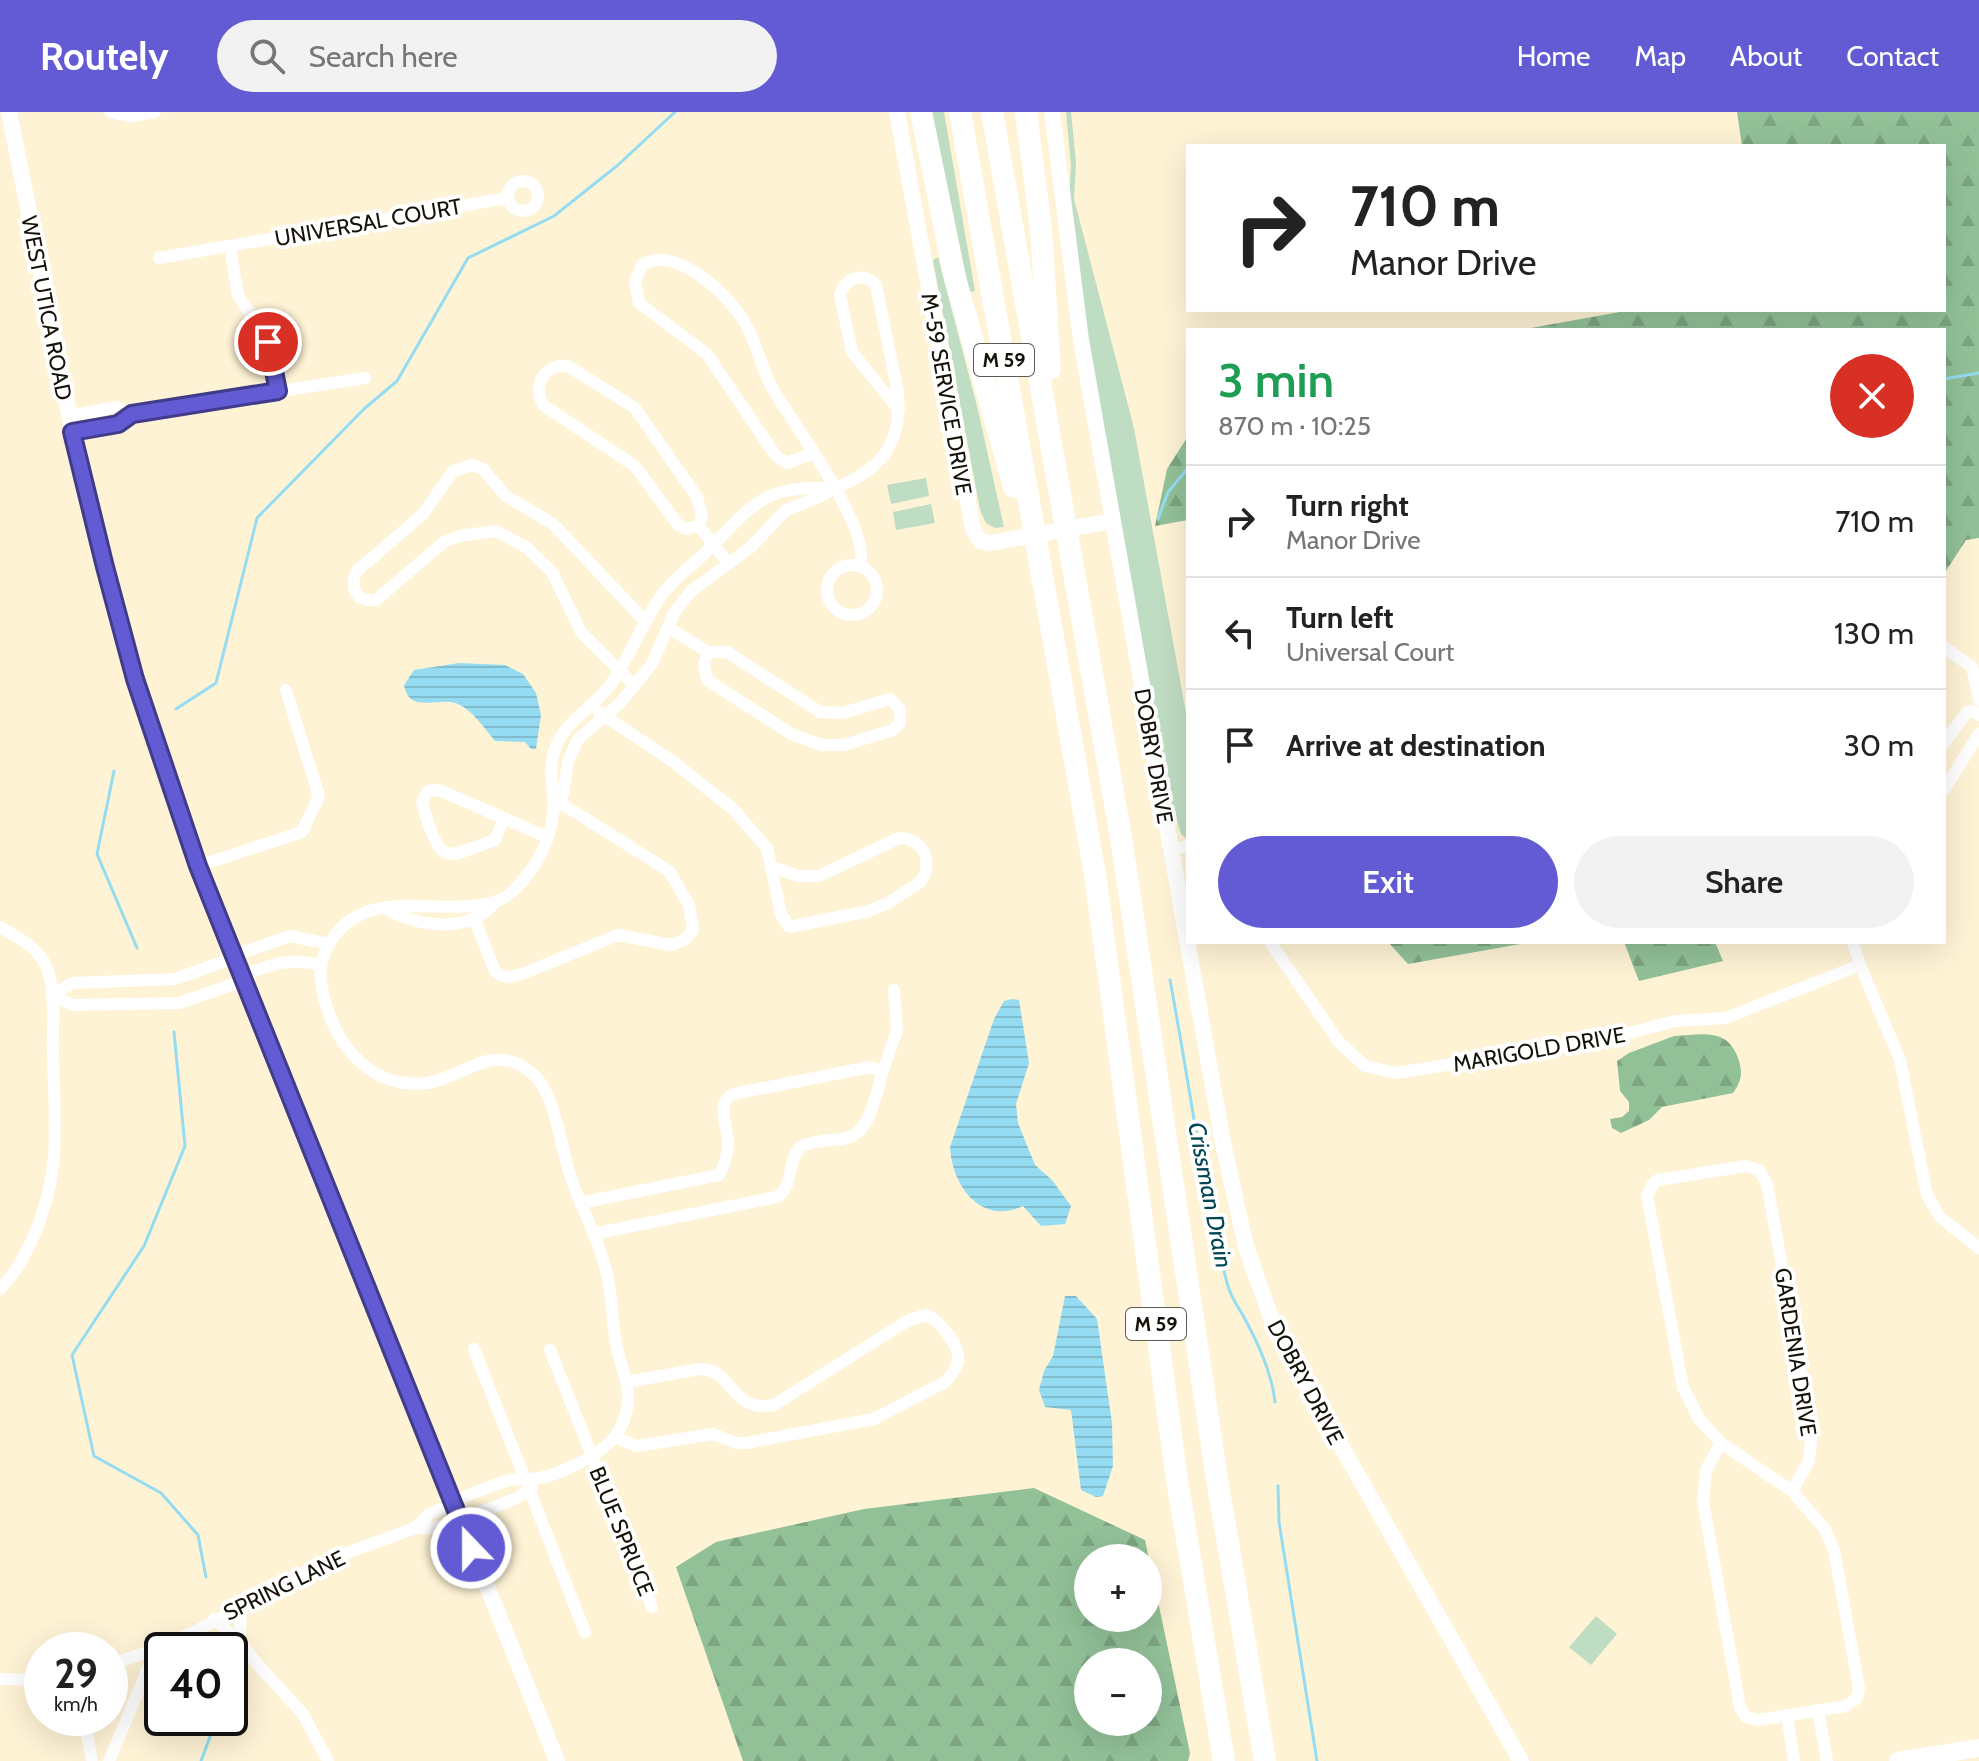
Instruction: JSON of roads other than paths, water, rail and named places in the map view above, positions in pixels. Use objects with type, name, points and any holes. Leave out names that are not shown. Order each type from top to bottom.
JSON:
[{"type":"highway","points":[[921,112],[955,278],[1048,607]]},
{"type":"highway","name":"M 59","points":[[960,112],[1100,904],[1177,1480],[1224,1761]]},
{"type":"highway","name":"M 59","points":[[992,112],[1132,905],[1217,1479],[1265,1761]]},
{"type":"highway","points":[[1026,112],[1041,229],[1058,482]]},
{"type":"main road","points":[[1898,1761],[1979,1748]]},
{"type":"street","name":"WEST UTICA ROAD","points":[[9,112],[71,424],[135,679],[198,866],[557,1761]]},
{"type":"street","points":[[110,112],[135,116],[155,112]]},
{"type":"street","name":"M-59 SERVICE DRIVE","points":[[897,112],[973,529],[980,541],[990,543],[1112,521]]},
{"type":"street","name":"DOBRY DRIVE","points":[[1052,112],[1074,294],[1112,521],[1171,850],[1181,869],[1186,900]]},
{"type":"street","name":"UNIVERSAL COURT","points":[[159,258],[507,198]]},
{"type":"street","points":[[230,247],[238,295],[268,342],[278,391]]},
{"type":"street","points":[[814,453],[787,463],[776,456],[707,354],[639,303],[635,281],[642,265],[660,259],[679,263],[731,303],[748,327],[769,384],[814,453],[835,488],[859,540],[860,565]]},
{"type":"street","points":[[456,1511],[517,1498],[527,1484],[592,1455],[615,1437],[626,1414],[628,1398],[627,1382],[616,1345],[606,1270],[580,1203],[547,1096],[536,1077],[520,1066],[498,1060],[478,1063],[428,1082],[399,1081],[371,1072],[350,1054],[338,1036],[325,998],[321,965],[329,944],[344,925],[376,908],[414,906],[448,909],[503,899],[530,872],[547,837],[568,762],[578,739],[620,703],[652,664],[674,613],[691,591],[750,548],[786,510],[865,474],[879,462],[895,435],[899,410],[876,285],[867,278],[853,279],[842,287],[840,295],[849,345],[899,410]]},
{"type":"street","points":[[556,366],[568,366],[635,408],[697,497],[702,515],[699,526],[687,529],[679,526],[635,466],[543,405],[538,389],[543,374],[556,366]]},
{"type":"street","points":[[71,424],[118,424],[132,414],[365,378]]},
{"type":"street","points":[[635,686],[581,632],[552,572],[526,547],[501,532],[491,530],[453,537],[376,600],[360,597],[354,589],[353,579],[358,570],[423,514],[453,471],[472,465],[483,469],[506,496],[553,524],[647,620],[708,652],[727,652],[820,712],[843,713],[890,699],[900,709],[900,723],[893,730],[844,745],[807,741],[707,680],[704,664],[708,652]]},
{"type":"street","points":[[556,807],[551,768],[556,746],[567,728],[593,705],[619,672],[665,591],[752,507],[773,495],[813,487],[835,488]]},
{"type":"street","points":[[699,526],[728,563]]},
{"type":"street","points":[[852,564],[860,565],[877,582],[876,599],[866,611],[850,615],[834,608],[827,593],[828,584],[836,570],[852,564]]},
{"type":"street","points":[[1946,648],[1972,667],[1978,696],[1973,713],[1946,741]]},
{"type":"street","points":[[198,866],[302,832],[319,796],[286,690]]},
{"type":"street","points":[[593,705],[603,717],[675,763],[725,801],[767,848],[781,914],[791,927],[878,908],[919,883],[924,877],[927,863],[920,845],[899,838],[819,876],[798,876],[773,867]]},
{"type":"street","points":[[1946,787],[1979,734]]},
{"type":"street","points":[[504,818],[495,840],[456,854],[449,853],[438,845],[422,802],[428,791],[439,790],[504,818],[547,837]]},
{"type":"street","points":[[474,918],[495,971],[508,977],[618,935],[671,945],[688,937],[693,929],[692,912],[669,871],[556,807]]},
{"type":"street","points":[[1171,850],[1186,846]]},
{"type":"street","points":[[387,909],[424,923],[459,923],[488,911],[494,903]]},
{"type":"street","points":[[0,927],[29,945],[47,969],[51,995],[56,1141],[52,1183],[43,1214],[25,1256],[0,1289]]},
{"type":"street","points":[[51,995],[73,983],[175,979],[290,936],[329,944]]},
{"type":"street","name":"DOBRY DRIVE","points":[[1193,944],[1235,1206],[1264,1302],[1296,1370],[1521,1761]]},
{"type":"street","name":"MARIGOLD DRIVE","points":[[1271,944],[1339,1042],[1365,1066],[1396,1073],[1600,1041],[1675,1021],[1726,1018],[1860,965]]},
{"type":"street","points":[[1854,944],[1900,1060],[1927,1195],[1940,1217],[1979,1248]]},
{"type":"street","points":[[51,995],[73,1005],[179,1003],[287,961],[321,965]]},
{"type":"street","points":[[593,1234],[777,1197],[787,1187],[793,1159],[800,1147],[853,1136],[863,1130],[897,1030],[894,990]]},
{"type":"street","points":[[580,1203],[719,1175],[728,1143],[723,1105],[727,1097],[733,1094],[870,1067],[877,1068],[882,1074]]},
{"type":"street","name":"GARDENIA DRIVE","points":[[1721,1443],[1699,1419],[1683,1387],[1648,1203],[1649,1190],[1658,1180],[1746,1166],[1759,1170],[1767,1184],[1812,1431],[1809,1461],[1792,1491]]},
{"type":"street","points":[[615,1437],[642,1447],[713,1434],[741,1443],[874,1419],[945,1382],[959,1357],[938,1324],[926,1315],[907,1321],[774,1405],[760,1406],[742,1399],[721,1375],[710,1369],[627,1382]]},
{"type":"street","points":[[474,1349],[585,1632]]},
{"type":"street","name":"BLUE SPRUCE","points":[[550,1350],[652,1607]]},
{"type":"street","points":[[1721,1443],[1792,1491],[1824,1528],[1834,1550],[1859,1693],[1846,1706],[1752,1720],[1742,1713],[1740,1707],[1702,1492],[1706,1470],[1721,1443]]},
{"type":"street","points":[[456,1511],[507,1481],[527,1484]]},
{"type":"street","name":"SPRING LANE","points":[[189,1632],[327,1560],[415,1528],[435,1528],[456,1511]]},
{"type":"street","points":[[240,1632],[241,1604]]},
{"type":"street","points":[[214,1619],[229,1632]]},
{"type":"street","points":[[248,1652],[303,1714],[328,1761]]},
{"type":"street","points":[[109,1761],[144,1678]]},
{"type":"street","points":[[0,1679],[24,1680]]},
{"type":"street","points":[[1818,1710],[1827,1761]]},
{"type":"street","points":[[1787,1715],[1794,1761]]},
{"type":"street","points":[[87,1736],[92,1761]]},
{"type":"water","points":[[459,663],[505,665],[523,674],[536,693],[541,715],[536,749],[531,749],[525,742],[495,741],[474,716],[458,704],[418,702],[407,694],[404,685],[414,670]]},
{"type":"water","points":[[1019,1000],[1029,1063],[1016,1104],[1018,1123],[1035,1165],[1052,1180],[1071,1206],[1065,1224],[1041,1226],[1023,1206],[994,1211],[982,1206],[963,1188],[952,1162],[950,1147],[994,1019],[1004,1001]]},
{"type":"water","points":[[1065,1296],[1076,1296],[1097,1319],[1112,1423],[1113,1466],[1103,1496],[1096,1497],[1081,1490],[1071,1410],[1045,1407],[1039,1390],[1044,1371],[1053,1356]]},
{"type":"waterway","points":[[176,709],[216,683],[257,518],[364,409],[397,381],[468,258],[554,216],[618,165],[675,112]]},
{"type":"waterway","name":"Crissman Drain","points":[[1946,379],[1979,373]]},
{"type":"waterway","name":"Crissman Drain","points":[[1158,519],[1168,492],[1186,470]]},
{"type":"waterway","points":[[114,771],[97,854],[137,948]]},
{"type":"waterway","name":"Crissman Drain","points":[[1170,980],[1203,1170],[1227,1283],[1260,1350],[1275,1402]]},
{"type":"waterway","points":[[174,1032],[185,1146],[144,1246],[72,1355],[94,1456],[161,1493],[198,1535],[206,1577]]},
{"type":"waterway","name":"Crissman Drain","points":[[1278,1486],[1279,1522],[1317,1761]]},
{"type":"waterway","points":[[201,1761],[210,1736]]}]
